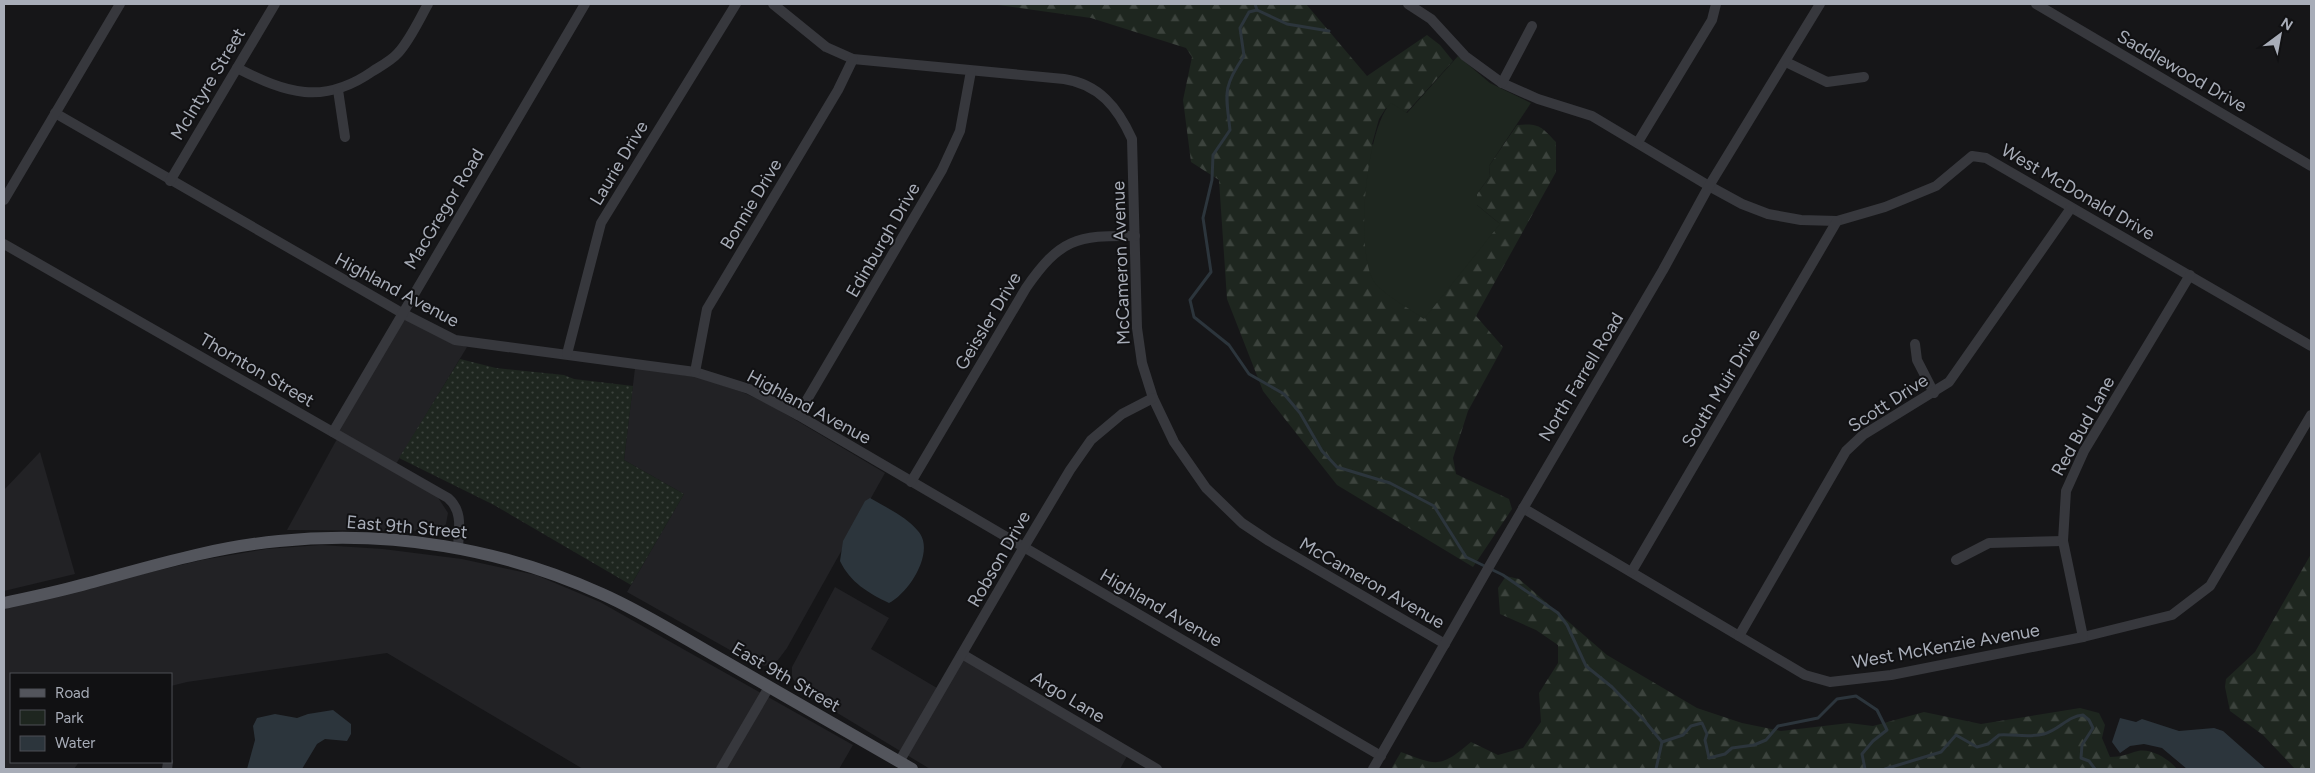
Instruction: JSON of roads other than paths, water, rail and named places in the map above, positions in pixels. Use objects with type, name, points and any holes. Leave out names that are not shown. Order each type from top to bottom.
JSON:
[{"type":"main road","name":"East 9th Street","points":[[4,603],[86,584],[149,566],[277,541],[332,538],[385,539],[458,547],[520,562],[603,594],[912,769]]},
{"type":"street","points":[[4,200],[120,4]]},
{"type":"street","name":"McIntyre Street","points":[[170,181],[275,4]]},
{"type":"street","points":[[237,68],[267,84],[306,94],[338,90],[366,76],[398,54],[428,4]]},
{"type":"street","name":"MacGregor Road","points":[[333,432],[585,4]]},
{"type":"street","name":"Laurie Drive","points":[[567,354],[601,224],[736,4]]},
{"type":"street","name":"McCameron Avenue","points":[[774,4],[826,47],[853,59],[1072,80],[1097,91],[1112,104],[1132,139],[1137,328],[1142,363],[1153,398],[1174,442],[1189,466],[1221,504],[1242,523],[1269,541],[1445,644]]},
{"type":"street","name":"West McDonald Drive","points":[[1408,4],[1431,19],[1465,56],[1502,83],[1538,99],[1592,116],[1709,186],[1742,204],[1768,214],[1801,220],[1837,221],[1885,207],[1936,186],[1972,156],[1986,158],[2311,346]]},
{"type":"street","points":[[1638,142],[1712,20],[1716,4]]},
{"type":"street","name":"North Farrell Road","points":[[1373,769],[1663,270],[1709,186],[1820,4]]},
{"type":"street","name":"Saddlewood Drive","points":[[2036,4],[2311,166]]},
{"type":"street","points":[[1502,83],[1532,26]]},
{"type":"street","name":"Bonnie Drive","points":[[695,372],[707,309],[838,90],[853,59]]},
{"type":"street","points":[[1786,62],[1827,82],[1864,77]]},
{"type":"street","name":"Edinburgh Drive","points":[[798,415],[942,170],[960,131],[971,71]]},
{"type":"street","points":[[338,90],[345,137]]},
{"type":"street","name":"Highland Avenue","points":[[55,114],[402,314],[455,340],[695,372],[748,389],[798,415],[1381,756]]},
{"type":"street","name":"Scott Drive","points":[[1739,636],[1846,451],[1863,436],[1949,382],[2072,208]]},
{"type":"street","name":"South Muir Drive","points":[[1632,571],[1837,221]]},
{"type":"street","name":"Geissler Drive","points":[[911,482],[1026,288],[1044,263],[1062,247],[1096,235],[1135,236]]},
{"type":"street","name":"Thornton Street","points":[[4,244],[454,503],[459,517],[458,547]]},
{"type":"street","name":"Red Bud Lane","points":[[2083,637],[2063,541],[2066,491],[2084,452],[2190,275]]},
{"type":"street","points":[[1915,344],[1917,360],[1934,393]]},
{"type":"street","name":"Robson Drive","points":[[900,762],[1070,470],[1091,440],[1122,414],[1153,398]]},
{"type":"street","name":"West McKenzie Avenue","points":[[1523,508],[1805,675],[1830,682],[1892,675],[2083,637],[2172,615],[2210,586],[2311,415]]},
{"type":"street","points":[[1956,560],[1989,543],[2063,541]]},
{"type":"street","name":"Argo Lane","points":[[962,654],[1157,769]]},
{"type":"street","points":[[720,769],[769,687]]},
{"type":"water","points":[[870,498],[908,521],[923,539],[924,549],[918,571],[897,598],[889,603],[854,581],[840,561],[843,541],[865,501]]},
{"type":"water","points":[[333,710],[351,724],[351,734],[347,741],[325,739],[317,744],[302,769],[247,769],[255,740],[253,726],[257,718],[275,714],[297,718],[308,714]]},
{"type":"water","points":[[2120,718],[2136,722],[2142,719],[2179,731],[2214,728],[2223,731],[2266,769],[2187,769],[2162,748],[2144,744],[2130,746],[2120,753],[2112,742]]},
{"type":"waterway","points":[[1255,4],[1257,10]]},
{"type":"waterway","points":[[1257,10],[1249,12],[1240,28],[1244,56],[1232,76],[1227,92],[1230,130],[1213,155],[1212,180],[1203,218],[1211,272],[1190,300],[1194,317],[1229,345],[1249,374],[1284,394],[1300,413],[1322,451],[1337,467],[1390,483],[1434,506],[1466,557],[1503,575],[1558,613],[1567,625],[1586,666],[1612,687],[1662,742]]},
{"type":"waterway","points":[[1257,10],[1287,24],[1329,31]]},
{"type":"waterway","points":[[1662,742],[1683,735],[1691,726],[1702,723],[1707,734],[1705,740],[1709,758],[1725,754],[1732,748],[1754,745],[1766,740],[1778,726],[1818,718],[1837,699],[1856,696],[1877,710],[1887,730],[1873,741],[1862,754],[1865,769]]},
{"type":"waterway","points":[[1885,769],[1941,752],[1956,735],[1977,747],[1988,744],[1999,735],[2033,736],[2044,734],[2073,718],[2083,715],[2089,720],[2093,728],[2082,745],[2081,758],[2089,761],[2095,769]]},
{"type":"waterway","points":[[1656,769],[1662,742]]}]
